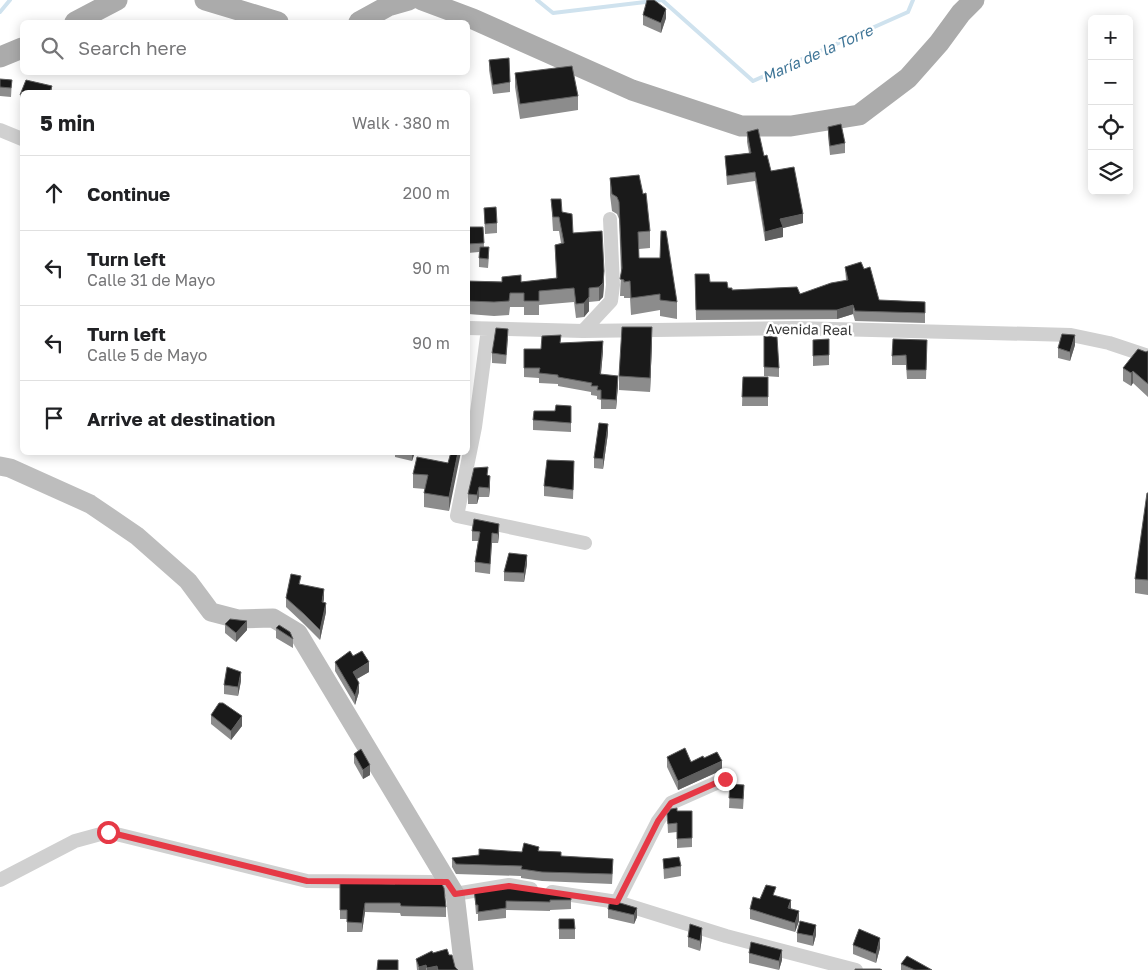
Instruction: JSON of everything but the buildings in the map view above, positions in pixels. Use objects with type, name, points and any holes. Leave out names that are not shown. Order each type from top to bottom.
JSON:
[{"type":"main road","points":[[79,20],[117,0]]},
{"type":"main road","points":[[205,0],[271,20]]},
{"type":"main road","points":[[363,20],[388,6],[409,0]]},
{"type":"main road","points":[[422,0],[473,19],[632,90],[741,126],[791,126],[859,115],[908,78],[939,43],[961,12],[974,0]]},
{"type":"main road","points":[[0,57],[20,49]]},
{"type":"street","points":[[0,130],[20,137]]},
{"type":"street","points":[[583,331],[611,301],[613,285],[610,219]]},
{"type":"street","name":"Avenida Real","points":[[470,328],[583,331],[794,328],[1071,335],[1110,344],[1148,356]]},
{"type":"street","points":[[470,452],[488,328]]},
{"type":"street","points":[[469,455],[457,516],[585,543]]},
{"type":"street","points":[[0,466],[10,468],[90,504],[137,536],[188,581],[211,612],[238,619],[273,618],[298,633],[451,888],[464,970]]},
{"type":"street","points":[[617,902],[658,821],[671,803],[725,779]]},
{"type":"street","points":[[0,880],[74,841],[108,832],[307,881],[451,888],[509,886],[617,902],[726,936],[856,970]]},
{"type":"waterway","name":"María de la Torre","points":[[0,12],[10,0]]},
{"type":"waterway","name":"María de la Torre","points":[[537,0],[553,13],[662,0],[753,81],[908,12],[913,0]]},
{"type":"route","points":[[108,832],[307,881],[447,882],[455,894],[509,886],[617,902],[658,821],[671,803],[725,779]]}]
